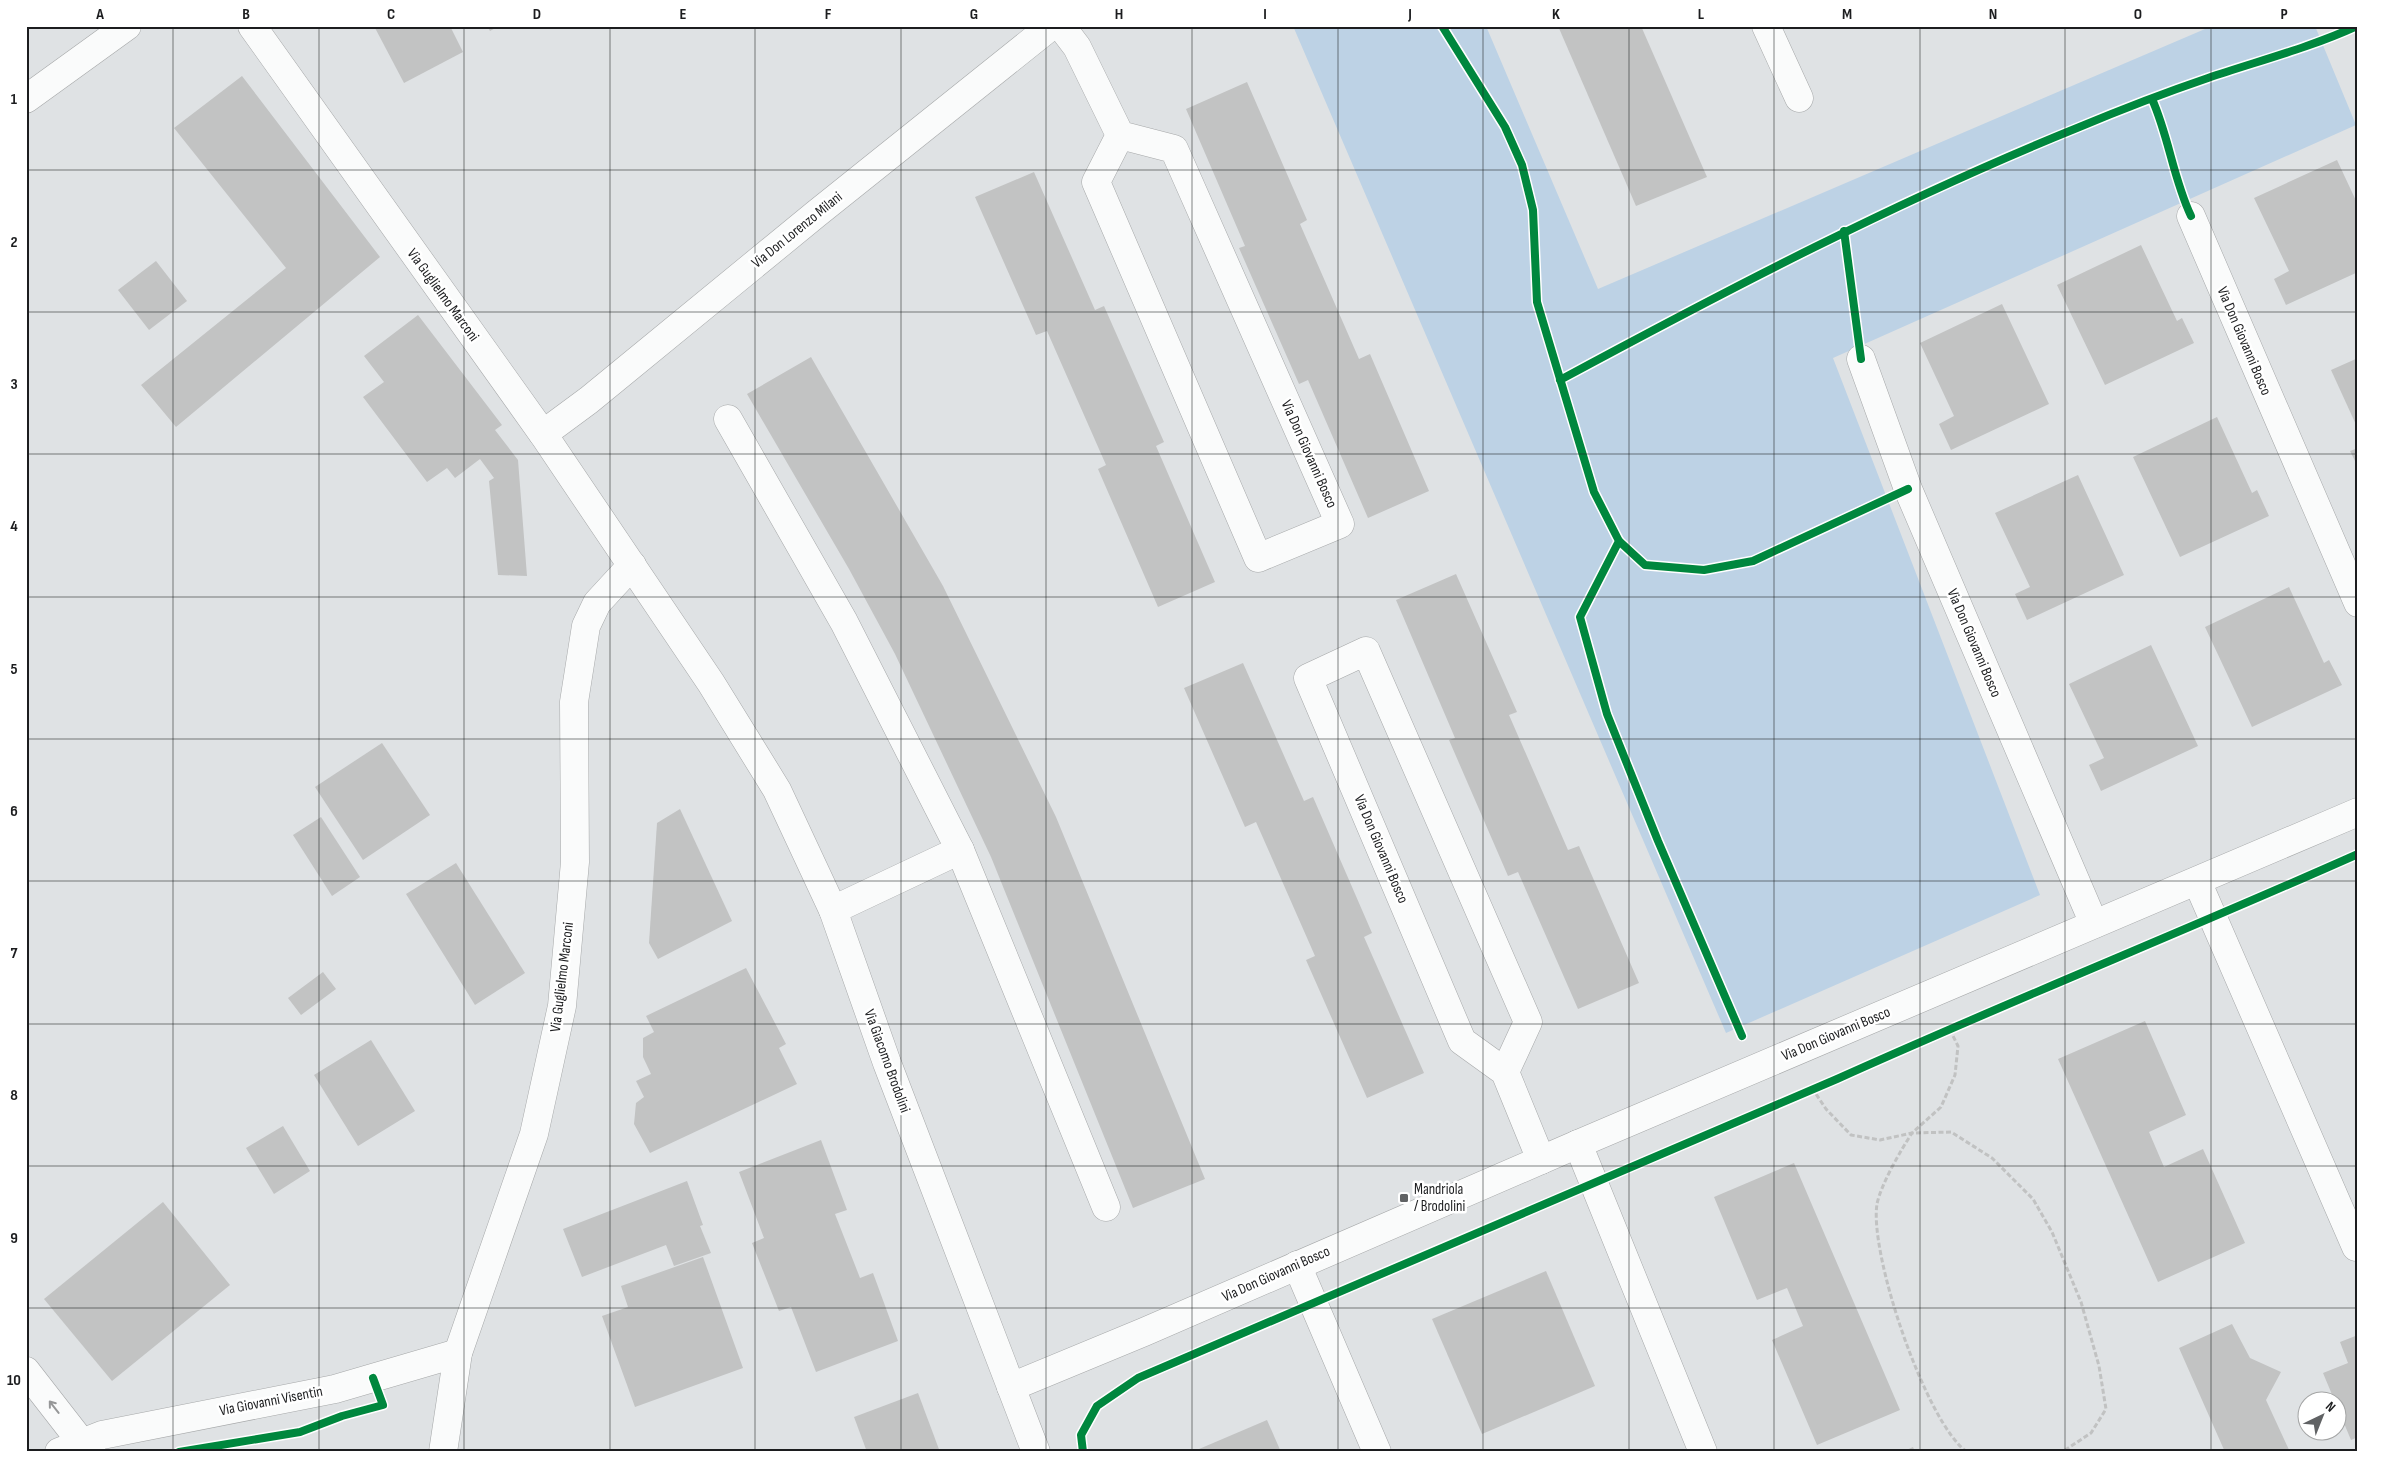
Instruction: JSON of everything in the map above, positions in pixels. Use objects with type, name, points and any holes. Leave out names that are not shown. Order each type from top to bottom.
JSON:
[{"type":"street","points":[[26,99],[128,26]]},
{"type":"street","name":"Via Guglielmo Marconi","points":[[252,26],[543,434],[711,682]]},
{"type":"street","name":"Via Don Lorenzo Milani","points":[[543,434],[589,400],[816,214],[1051,26]]},
{"type":"street","points":[[1061,26],[1077,47],[1120,135]]},
{"type":"street","points":[[1766,26],[1799,98]]},
{"type":"street","name":"Via Don Giovanni Bosco","points":[[1120,135],[1174,149],[1340,524],[1258,558],[1096,182],[1120,135]]},
{"type":"street","name":"Via Don Giovanni Bosco","points":[[2191,216],[2358,603]]},
{"type":"street","name":"Via Don Giovanni Bosco","points":[[1861,359],[1908,489],[2094,924]]},
{"type":"street","points":[[728,419],[844,622],[960,850],[1106,1207]]},
{"type":"street","name":"Via Guglielmo Marconi","points":[[443,1452],[458,1353],[534,1134],[562,1006],[575,862],[574,702],[586,626],[597,603],[632,565]]},
{"type":"street","name":"Via Don Giovanni Bosco","points":[[1366,651],[1528,1022],[1504,1072],[1462,1041],[1308,678],[1366,651]]},
{"type":"street","name":"Via Giacomo Brodolini","points":[[711,682],[777,790],[833,910],[887,1063],[1036,1452]]},
{"type":"street","name":"Via Don Giovanni Bosco","points":[[1010,1387],[1144,1332],[1578,1144],[2358,812]]},
{"type":"street","points":[[833,910],[960,850]]},
{"type":"street","points":[[2197,881],[2356,1247]]},
{"type":"street","points":[[1504,1072],[1542,1160]]},
{"type":"street","points":[[1578,1144],[1703,1452]]},
{"type":"street","points":[[1297,1265],[1377,1452]]},
{"type":"street","name":"Via Giovanni Visentin","points":[[26,1371],[70,1447],[102,1435],[335,1389],[458,1353]]},
{"type":"path","points":[[1949,1028],[1958,1046],[1955,1076],[1941,1107],[1912,1133],[1895,1161],[1877,1204],[1880,1254],[1894,1307],[1914,1361],[1942,1424],[1967,1452]]},
{"type":"path","points":[[1812,1088],[1826,1109],[1851,1136],[1880,1140],[1912,1133],[1951,1132],[1992,1158],[2033,1199],[2052,1232],[2081,1302],[2099,1366],[2106,1409],[2091,1433],[2062,1452]]},
{"type":"shaded area","points":[[1293,26],[1486,26],[1598,289],[2212,26],[2315,26],[2356,125],[1833,358],[2040,895],[1726,1033]]},
{"type":"building","points":[[374,26],[450,26],[463,52],[404,83]]},
{"type":"building","points":[[487,26],[499,26],[490,31]]},
{"type":"building","points":[[1558,26],[1641,26],[1707,177],[1636,206]]},
{"type":"building","points":[[242,76],[380,257],[176,427],[141,385],[286,268],[174,128]]},
{"type":"building","points":[[1247,82],[1307,220],[1300,224],[1359,359],[1370,354],[1429,491],[1368,518],[1308,380],[1299,384],[1239,248],[1245,246],[1186,109]]},
{"type":"building","points":[[2337,160],[2358,205],[2358,272],[2286,305],[2274,279],[2289,271],[2254,198]]},
{"type":"building","points":[[1034,172],[1095,310],[1104,306],[1164,442],[1156,446],[1215,582],[1158,607],[1098,469],[1106,465],[1047,331],[1036,335],[975,197]]},
{"type":"building","points":[[2141,245],[2177,321],[2182,318],[2194,343],[2105,385],[2057,285]]},
{"type":"building","points":[[156,261],[187,301],[149,330],[118,290]]},
{"type":"building","points":[[2002,304],[2049,404],[1951,450],[1939,424],[1954,416],[1920,343]]},
{"type":"building","points":[[418,315],[502,425],[495,430],[518,460],[527,576],[498,575],[489,481],[494,478],[480,459],[455,478],[447,468],[427,482],[363,397],[384,382],[364,356]]},
{"type":"building","points":[[811,357],[943,586],[1056,817],[1205,1179],[1133,1208],[991,857],[895,654],[849,569],[747,394]]},
{"type":"building","points":[[2358,358],[2358,429],[2331,370]]},
{"type":"building","points":[[2217,417],[2252,493],[2257,490],[2269,516],[2180,557],[2133,457]]},
{"type":"building","points":[[2358,448],[2358,467],[2350,451]]},
{"type":"building","points":[[2078,475],[2124,575],[2027,620],[2015,594],[2030,587],[1995,513]]},
{"type":"building","points":[[1456,574],[1517,712],[1509,715],[1568,850],[1579,846],[1639,983],[1578,1009],[1518,872],[1508,876],[1449,740],[1455,738],[1396,600]]},
{"type":"building","points":[[2289,587],[2324,663],[2329,660],[2342,685],[2252,727],[2205,627]]},
{"type":"building","points":[[2151,645],[2198,746],[2101,791],[2089,765],[2104,758],[2069,684]]},
{"type":"building","points":[[1243,663],[1304,801],[1313,797],[1372,933],[1364,937],[1424,1073],[1367,1098],[1306,960],[1315,956],[1256,822],[1245,827],[1184,688]]},
{"type":"building","points":[[382,743],[430,815],[363,860],[315,787]]},
{"type":"building","points":[[680,809],[732,921],[658,959],[649,943],[657,823]]},
{"type":"building","points":[[321,817],[360,877],[332,896],[293,835]]},
{"type":"building","points":[[456,863],[525,973],[475,1005],[406,894]]},
{"type":"building","points":[[746,968],[786,1044],[779,1048],[797,1084],[650,1153],[634,1124],[636,1103],[644,1097],[636,1081],[651,1074],[643,1057],[643,1038],[654,1032],[646,1016]]},
{"type":"building","points":[[323,972],[336,989],[301,1015],[288,998]]},
{"type":"building","points":[[2145,1021],[2186,1115],[2149,1132],[2164,1167],[2203,1149],[2245,1243],[2158,1282],[2058,1059]]},
{"type":"building","points":[[371,1040],[415,1111],[358,1146],[314,1075]]},
{"type":"building","points":[[283,1126],[310,1171],[274,1194],[246,1148]]},
{"type":"building","points":[[821,1140],[847,1210],[835,1214],[860,1278],[873,1273],[898,1341],[816,1372],[791,1307],[779,1311],[752,1243],[764,1238],[739,1172]]},
{"type":"building","points":[[1794,1163],[1900,1410],[1817,1445],[1772,1340],[1803,1326],[1787,1288],[1757,1300],[1714,1197]]},
{"type":"building","points":[[687,1181],[703,1225],[700,1226],[711,1253],[674,1266],[666,1245],[582,1277],[563,1229]]},
{"type":"building","points":[[163,1202],[230,1285],[112,1381],[44,1299]]},
{"type":"building","points":[[703,1257],[743,1368],[635,1407],[602,1316],[628,1307],[621,1286]]},
{"type":"building","points":[[1546,1271],[1595,1386],[1482,1434],[1432,1319]]},
{"type":"building","points":[[2232,1324],[2250,1358],[2281,1372],[2266,1400],[2290,1452],[2225,1452],[2179,1348]]},
{"type":"building","points":[[2358,1335],[2358,1437],[2351,1440],[2346,1428],[2346,1390],[2330,1390],[2323,1373],[2348,1363],[2340,1342]]},
{"type":"building","points":[[918,1393],[940,1452],[867,1452],[854,1417]]},
{"type":"building","points":[[1267,1420],[1281,1452],[1192,1452]]},
{"type":"building","points":[[1913,1447],[1915,1452],[1902,1452]]},
{"type":"cycle path","points":[[1442,26],[1505,127],[1522,165],[1533,210],[1537,302],[1594,492],[1619,541],[1580,617],[1607,714],[1658,841],[1742,1036]]},
{"type":"cycle path","points":[[1560,380],[1751,279],[1945,185],[2093,121],[2142,102],[2208,78],[2302,48],[2357,26]]},
{"type":"cycle path","points":[[2152,99],[2191,216]]},
{"type":"cycle path","points":[[1844,231],[1861,359]]},
{"type":"cycle path","points":[[1619,541],[1645,565],[1704,570],[1753,561],[1908,489]]},
{"type":"cycle path","points":[[1083,1452],[1081,1435],[1097,1406],[1138,1378],[2358,854]]},
{"type":"cycle path","points":[[179,1452],[300,1432],[342,1416],[383,1405],[373,1378]]},
{"type":"place","name":"Mandriola / Brodolini","points":[[1404,1198]]}]
